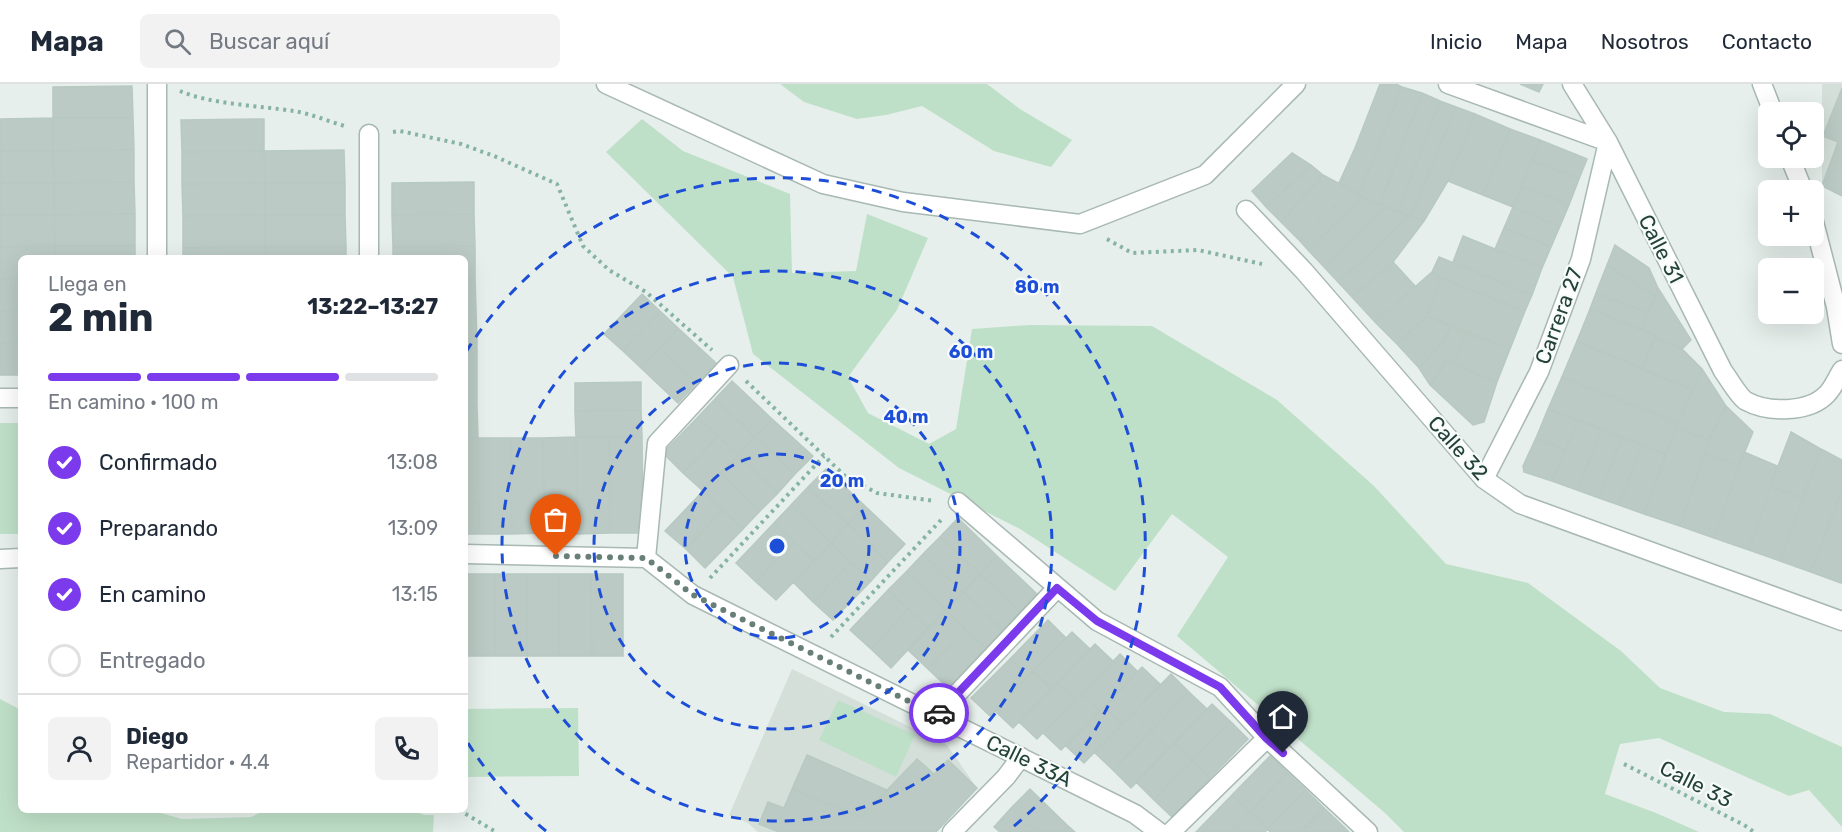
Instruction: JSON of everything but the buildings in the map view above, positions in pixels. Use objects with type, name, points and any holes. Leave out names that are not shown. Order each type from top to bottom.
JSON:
[{"type":"street","points":[[157,84],[157,255]]},
{"type":"street","points":[[606,84],[824,184],[903,202],[1080,224],[1205,175],[1296,84]]},
{"type":"street","points":[[1448,84],[1608,142]]},
{"type":"street","name":"Calle 31","points":[[1572,84],[1608,142],[1723,371],[1744,401],[1773,410],[1816,403],[1827,394],[1842,370]]},
{"type":"street","points":[[1762,84],[1769,102]]},
{"type":"street","points":[[369,134],[369,255]]},
{"type":"street","name":"Carrera 27","points":[[1484,479],[1539,372],[1577,269],[1608,142]]},
{"type":"street","name":"Calle 32","points":[[1246,210],[1304,271],[1484,479],[1520,504],[1842,621]]},
{"type":"street","points":[[1820,246],[1833,295],[1842,344]]},
{"type":"street","points":[[468,554],[646,558],[657,443],[729,365]]},
{"type":"street","points":[[0,398],[18,398]]},
{"type":"street","points":[[958,502],[1097,621],[1220,687],[1266,738],[1368,832]]},
{"type":"street","points":[[0,559],[18,558]]},
{"type":"street","name":"Calle 33A","points":[[646,558],[693,595],[1135,813],[1159,832]]},
{"type":"street","points":[[937,715],[1057,588]]},
{"type":"street","points":[[1171,832],[1266,738]]},
{"type":"street","points":[[952,832],[1006,777],[1021,757]]},
{"type":"path","points":[[176,89],[186,94],[215,100],[298,112],[369,134],[400,131],[461,144],[557,184],[583,246],[609,270],[645,292],[729,365],[845,476],[877,493],[926,501],[958,502]]},
{"type":"path","points":[[1080,224],[1132,253],[1198,250],[1304,271]]},
{"type":"path","points":[[693,595],[824,456]]},
{"type":"path","points":[[814,655],[958,502]]},
{"type":"path","name":"Calle 33","points":[[1624,764],[1754,832]]},
{"type":"path","points":[[464,813],[496,832]]},
{"type":"shaded area","points":[[1822,84],[1842,84],[1842,196],[1824,187],[1824,180],[1822,180],[1824,102],[1822,102]]},
{"type":"shaded area","points":[[792,669],[947,745],[977,788],[936,832],[758,832],[748,823],[729,815]]},
{"type":"green space","points":[[780,84],[987,84],[1020,109],[1072,140],[1051,167],[994,151],[922,106],[857,119],[804,102]]},
{"type":"green space","points":[[642,119],[683,151],[790,194],[792,273],[856,271],[867,214],[928,238],[897,310],[848,377],[868,413],[929,444],[956,429],[972,329],[1030,325],[1152,326],[1277,400],[1374,486],[1446,564],[1528,583],[1621,651],[1660,688],[1724,712],[1770,714],[1842,747],[1842,827],[1809,790],[1789,796],[1659,738],[1620,744],[1605,794],[1699,832],[1404,832],[1385,813],[1177,636],[1228,557],[1172,514],[1115,591],[1020,529],[899,468],[753,354],[733,277],[606,152]]},
{"type":"green space","points":[[0,423],[18,423],[18,534],[0,534]]},
{"type":"green space","points":[[0,699],[18,708],[18,813],[161,813],[182,819],[251,817],[260,813],[419,813],[434,815],[433,832],[0,832]]},
{"type":"green space","points":[[838,700],[915,735],[896,777],[819,740]]},
{"type":"green space","points":[[578,708],[579,776],[468,777],[468,709]]},
{"type":"way so far","points":[[556,556],[646,558],[693,595],[937,715],[939,713]]},
{"type":"route","points":[[939,713],[1057,588],[1097,621],[1220,687],[1266,738],[1283,753]]}]
